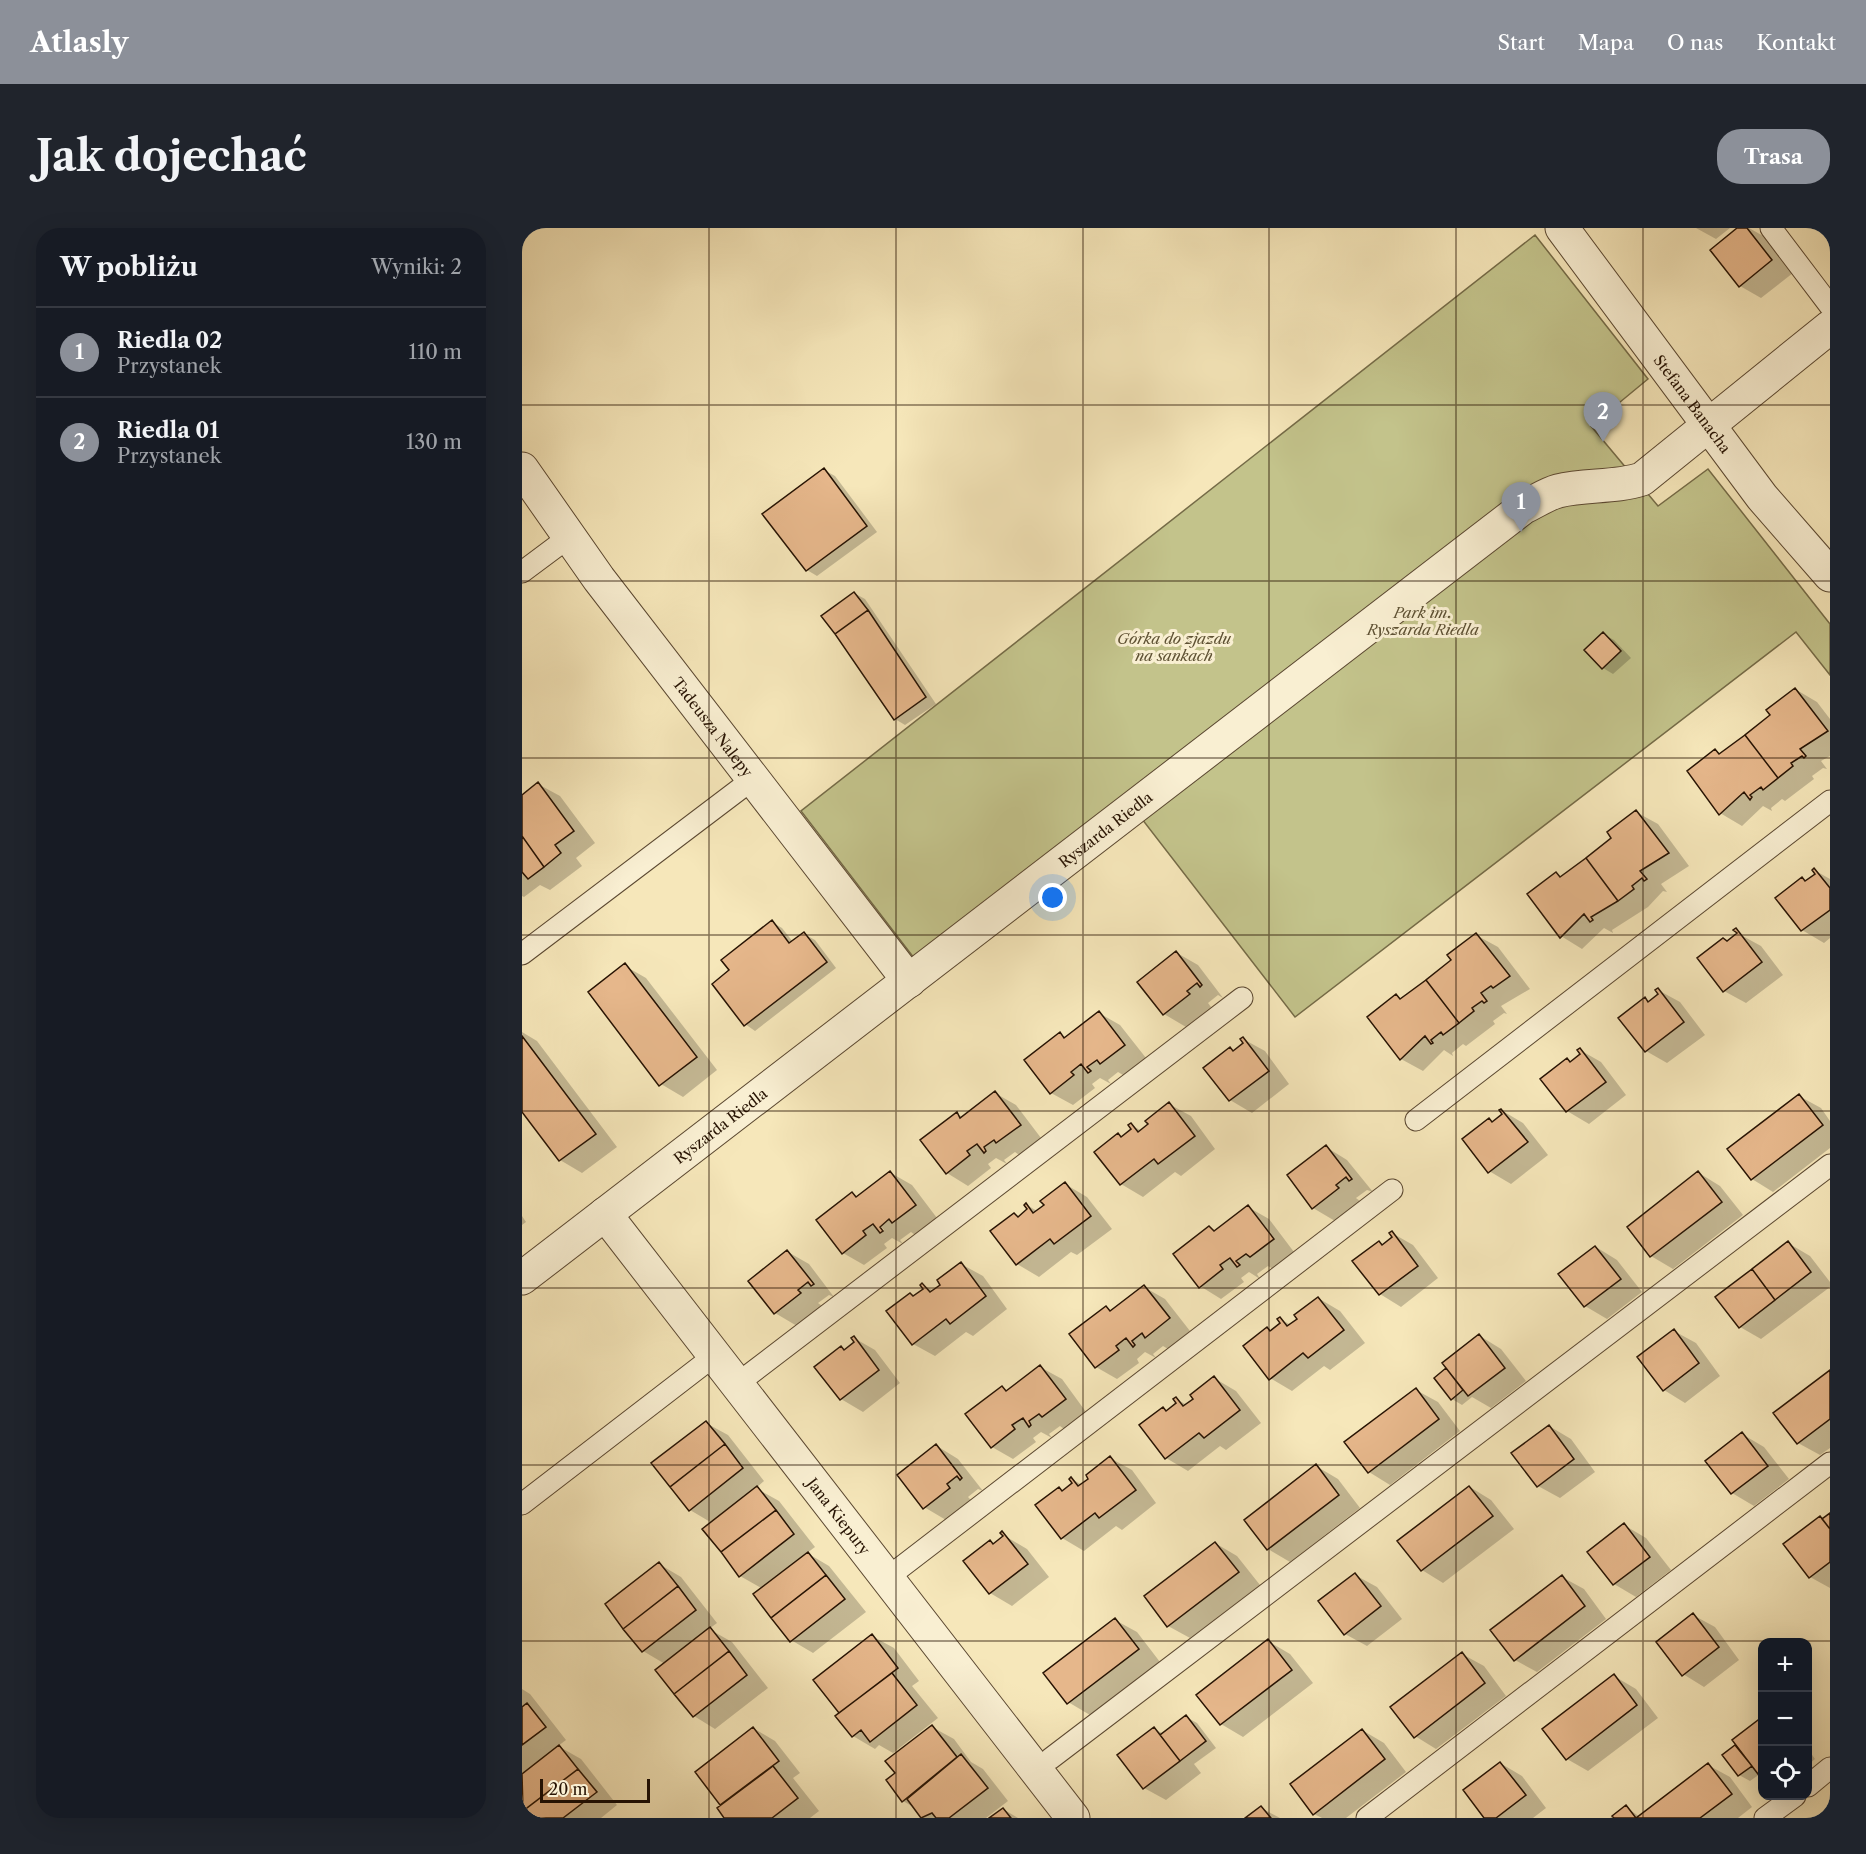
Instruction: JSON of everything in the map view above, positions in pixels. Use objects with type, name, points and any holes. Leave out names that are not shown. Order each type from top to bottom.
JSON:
[{"type":"street","name":"Stefana Banacha","points":[[1562,228],[1710,424],[1762,497],[1830,575]]},
{"type":"street","name":"Ryszarda Riedla","points":[[522,1278],[1524,507],[1556,492],[1594,485],[1623,485],[1642,478],[1830,327]]},
{"type":"street","name":"Tadeusza Nalepy","points":[[522,469],[569,537],[909,981]]},
{"type":"street","name":"Jana Kiepury","points":[[605,1214],[1073,1818]]},
{"type":"lane","points":[[1771,228],[1830,306]]},
{"type":"lane","points":[[522,572],[569,537]]},
{"type":"lane","points":[[522,954],[753,779]]},
{"type":"lane","points":[[1416,1120],[1830,801]]},
{"type":"lane","points":[[737,1384],[1242,998]]},
{"type":"lane","points":[[1050,1760],[1830,1164]]},
{"type":"lane","points":[[887,1578],[1392,1190]]},
{"type":"lane","points":[[522,1504],[714,1356]]},
{"type":"lane","points":[[1367,1818],[1830,1463]]},
{"type":"lane","points":[[1812,1783],[1830,1768]]},
{"type":"lane","points":[[1765,1818],[1790,1800]]},
{"type":"green space","name":"Park im. Ryszarda Riedla","points":[[1535,235],[1648,379],[1591,426],[1658,506],[1708,469],[1830,624],[1830,675],[1796,632],[1295,1017],[1125,797],[914,958],[801,811]]},
{"type":"building","points":[[1737,228],[1747,228],[1772,260],[1739,287],[1710,250]]},
{"type":"building","points":[[824,468],[867,526],[806,571],[762,514]]},
{"type":"building","points":[[854,592],[868,610],[835,634],[821,616]]},
{"type":"building","points":[[868,610],[926,697],[894,720],[835,634]]},
{"type":"building","points":[[1603,632],[1621,651],[1602,669],[1584,650]]},
{"type":"building","points":[[1795,688],[1828,731],[1800,749],[1806,756],[1791,763],[1793,766],[1778,778],[1745,735],[1770,715],[1766,710]]},
{"type":"building","points":[[1745,735],[1778,778],[1763,790],[1761,787],[1750,795],[1752,797],[1750,800],[1744,792],[1719,815],[1687,771],[1715,749],[1719,754]]},
{"type":"building","points":[[538,782],[574,831],[555,845],[561,853],[544,867],[522,836],[522,795]]},
{"type":"building","points":[[1636,810],[1669,853],[1640,871],[1647,879],[1644,881],[1642,878],[1632,886],[1634,889],[1618,901],[1586,858],[1611,838],[1607,832]]},
{"type":"building","points":[[522,836],[544,867],[528,879],[522,872]]},
{"type":"building","points":[[1586,858],[1618,901],[1591,917],[1593,920],[1590,922],[1584,914],[1560,938],[1527,894],[1556,872],[1560,877]]},
{"type":"building","points":[[1814,868],[1830,888],[1830,910],[1801,931],[1775,898],[1802,877],[1805,881],[1815,874],[1812,870]]},
{"type":"building","points":[[772,920],[789,943],[804,932],[827,962],[744,1026],[712,984],[729,970],[721,960]]},
{"type":"building","points":[[1736,928],[1762,962],[1723,992],[1697,958],[1723,938],[1727,941],[1737,933],[1733,930]]},
{"type":"building","points":[[1476,933],[1510,976],[1481,993],[1487,1001],[1484,1003],[1482,1001],[1472,1008],[1474,1011],[1459,1023],[1426,980],[1451,960],[1447,955]]},
{"type":"building","points":[[1176,951],[1202,985],[1200,987],[1197,983],[1187,991],[1190,994],[1163,1015],[1137,982]]},
{"type":"building","points":[[625,963],[697,1057],[659,1086],[588,992]]},
{"type":"building","points":[[1426,980],[1459,1023],[1443,1035],[1441,1032],[1431,1040],[1433,1043],[1431,1044],[1425,1036],[1400,1060],[1367,1017],[1396,994],[1400,999]]},
{"type":"building","points":[[1658,988],[1684,1022],[1645,1052],[1618,1018],[1645,997],[1648,1002],[1658,994],[1655,990]]},
{"type":"building","points":[[1099,1011],[1125,1045],[1100,1064],[1097,1060],[1087,1067],[1091,1071],[1088,1073],[1081,1064],[1071,1072],[1074,1075],[1050,1094],[1024,1060],[1060,1032],[1064,1038]]},
{"type":"building","points":[[522,1036],[596,1134],[559,1161],[522,1112]]},
{"type":"building","points":[[1243,1037],[1269,1071],[1229,1101],[1203,1068],[1230,1047],[1233,1051],[1243,1043],[1240,1039]]},
{"type":"building","points":[[1580,1048],[1606,1082],[1566,1112],[1540,1079],[1567,1058],[1570,1062],[1580,1054],[1577,1050]]},
{"type":"building","points":[[995,1091],[1021,1125],[996,1143],[994,1140],[984,1147],[986,1151],[984,1153],[977,1144],[967,1151],[970,1155],[946,1174],[920,1140],[957,1112],[960,1118]]},
{"type":"building","points":[[1799,1094],[1823,1125],[1751,1180],[1727,1149]]},
{"type":"building","points":[[1169,1102],[1195,1136],[1158,1164],[1154,1159],[1120,1185],[1094,1152],[1118,1133],[1121,1137],[1131,1129],[1128,1125],[1131,1123],[1138,1132],[1148,1124],[1145,1121]]},
{"type":"building","points":[[1501,1109],[1528,1142],[1488,1173],[1462,1139],[1489,1118],[1492,1122],[1502,1114],[1499,1110]]},
{"type":"building","points":[[1326,1145],[1352,1179],[1349,1181],[1346,1177],[1336,1185],[1339,1188],[1312,1209],[1287,1175]]},
{"type":"building","points":[[890,1171],[916,1205],[892,1223],[889,1219],[880,1227],[883,1231],[880,1233],[873,1224],[863,1231],[866,1235],[842,1254],[816,1220],[852,1192],[856,1197]]},
{"type":"building","points":[[1698,1171],[1722,1202],[1650,1257],[1627,1227]]},
{"type":"building","points":[[1065,1182],[1091,1216],[1054,1244],[1050,1239],[1016,1265],[990,1231],[1014,1213],[1018,1217],[1027,1209],[1024,1205],[1026,1203],[1033,1213],[1044,1205],[1040,1201]]},
{"type":"building","points":[[1248,1205],[1274,1239],[1250,1257],[1246,1254],[1236,1261],[1240,1265],[1237,1267],[1230,1258],[1220,1265],[1223,1269],[1199,1288],[1173,1254],[1209,1226],[1214,1231]]},
{"type":"building","points":[[1392,1231],[1418,1266],[1379,1295],[1352,1261],[1379,1241],[1382,1245],[1392,1237],[1389,1233]]},
{"type":"building","points":[[1788,1241],[1811,1272],[1775,1300],[1752,1269]]},
{"type":"building","points":[[1595,1246],[1621,1279],[1584,1307],[1558,1274]]},
{"type":"building","points":[[787,1250],[814,1284],[811,1286],[808,1282],[798,1290],[801,1293],[774,1314],[748,1281]]},
{"type":"building","points":[[961,1262],[986,1296],[950,1324],[946,1319],[912,1345],[886,1311],[910,1293],[913,1296],[923,1289],[920,1285],[922,1283],[930,1292],[940,1285],[937,1280]]},
{"type":"building","points":[[1752,1269],[1775,1300],[1739,1328],[1715,1297]]},
{"type":"building","points":[[1144,1285],[1170,1318],[1145,1338],[1142,1333],[1132,1341],[1135,1345],[1133,1347],[1126,1338],[1116,1346],[1119,1350],[1095,1368],[1069,1334],[1106,1306],[1110,1311]]},
{"type":"building","points":[[1318,1297],[1344,1330],[1308,1358],[1303,1353],[1269,1380],[1243,1346],[1267,1327],[1270,1331],[1280,1323],[1277,1319],[1280,1317],[1287,1326],[1297,1319],[1294,1315]]},
{"type":"building","points":[[1674,1329],[1699,1363],[1663,1391],[1637,1357]]},
{"type":"building","points":[[1479,1334],[1505,1368],[1468,1396],[1442,1363]]},
{"type":"building","points":[[854,1336],[879,1370],[840,1400],[814,1367],[841,1346],[844,1350],[854,1342],[851,1338]]},
{"type":"building","points":[[1040,1365],[1066,1399],[1042,1417],[1039,1414],[1029,1421],[1031,1425],[1029,1427],[1023,1418],[1012,1425],[1015,1429],[991,1448],[965,1414],[1002,1386],[1006,1391]]},
{"type":"building","points":[[1446,1368],[1463,1390],[1451,1400],[1434,1378]]},
{"type":"building","points":[[1830,1370],[1830,1419],[1797,1444],[1773,1413]]},
{"type":"building","points":[[1214,1376],[1240,1410],[1204,1438],[1199,1433],[1165,1459],[1139,1425],[1163,1407],[1166,1411],[1176,1403],[1173,1399],[1176,1397],[1183,1406],[1193,1399],[1190,1395]]},
{"type":"building","points":[[1416,1388],[1439,1419],[1368,1473],[1344,1442]]},
{"type":"building","points":[[706,1421],[725,1444],[670,1487],[651,1463]]},
{"type":"building","points":[[1549,1425],[1574,1459],[1537,1487],[1511,1453]]},
{"type":"building","points":[[1742,1432],[1768,1466],[1731,1494],[1705,1461]]},
{"type":"building","points":[[725,1444],[743,1468],[689,1511],[670,1487]]},
{"type":"building","points":[[936,1444],[962,1478],[960,1480],[957,1476],[947,1484],[950,1488],[923,1509],[897,1475]]},
{"type":"building","points":[[1110,1456],[1136,1490],[1099,1518],[1095,1513],[1061,1539],[1035,1505],[1059,1487],[1062,1491],[1072,1483],[1069,1479],[1071,1477],[1078,1486],[1088,1479],[1086,1475]]},
{"type":"building","points":[[1316,1464],[1339,1495],[1267,1550],[1244,1520]]},
{"type":"building","points":[[757,1486],[776,1510],[721,1552],[702,1529]]},
{"type":"building","points":[[1469,1486],[1493,1516],[1421,1571],[1397,1541]]},
{"type":"building","points":[[776,1510],[794,1534],[739,1577],[721,1552]]},
{"type":"building","points":[[1830,1513],[1830,1529],[1822,1519]]},
{"type":"building","points":[[1820,1516],[1830,1529],[1830,1562],[1809,1578],[1783,1544]]},
{"type":"building","points":[[1624,1523],[1650,1557],[1613,1585],[1587,1552]]},
{"type":"building","points":[[1002,1531],[1028,1564],[989,1594],[963,1561],[990,1540],[993,1544],[1003,1536],[1000,1533]]},
{"type":"building","points":[[1215,1542],[1239,1572],[1167,1627],[1144,1596]]},
{"type":"building","points":[[808,1552],[826,1575],[771,1618],[753,1594]]},
{"type":"building","points":[[659,1562],[678,1586],[623,1629],[605,1604]]},
{"type":"building","points":[[1355,1573],[1381,1606],[1344,1635],[1318,1601]]},
{"type":"building","points":[[826,1575],[845,1599],[790,1642],[771,1618]]},
{"type":"building","points":[[1562,1575],[1585,1606],[1514,1661],[1490,1630]]},
{"type":"building","points":[[678,1586],[696,1610],[642,1652],[623,1629]]},
{"type":"building","points":[[1693,1613],[1719,1647],[1682,1676],[1656,1642]]},
{"type":"building","points":[[1115,1618],[1139,1649],[1067,1704],[1043,1673]]},
{"type":"building","points":[[710,1627],[729,1651],[674,1694],[655,1670]]},
{"type":"building","points":[[872,1634],[898,1668],[839,1713],[813,1680]]},
{"type":"building","points":[[1268,1639],[1292,1670],[1220,1725],[1196,1695]]},
{"type":"building","points":[[729,1651],[747,1675],[693,1717],[674,1694]]},
{"type":"building","points":[[1462,1652],[1485,1683],[1414,1738],[1390,1707]]},
{"type":"building","points":[[892,1673],[917,1705],[870,1742],[861,1730],[852,1737],[835,1716]]},
{"type":"building","points":[[1614,1674],[1637,1705],[1566,1760],[1542,1729]]},
{"type":"building","points":[[527,1703],[546,1727],[522,1745],[522,1707]]},
{"type":"building","points":[[1186,1715],[1206,1741],[1180,1761],[1160,1735]]},
{"type":"building","points":[[1758,1720],[1758,1774],[1732,1740]]},
{"type":"building","points":[[932,1725],[957,1757],[902,1802],[886,1780],[895,1773],[885,1761]]},
{"type":"building","points":[[753,1727],[779,1761],[720,1805],[695,1772]]},
{"type":"building","points":[[1154,1727],[1180,1761],[1143,1789],[1117,1755]]},
{"type":"building","points":[[1362,1729],[1385,1759],[1313,1815],[1290,1784]]},
{"type":"building","points":[[559,1745],[578,1769],[523,1811],[522,1774]]},
{"type":"building","points":[[1735,1745],[1752,1766],[1738,1776],[1722,1755]]},
{"type":"building","points":[[961,1754],[988,1788],[949,1818],[936,1818],[932,1813],[921,1818],[907,1799]]},
{"type":"building","points":[[1500,1762],[1526,1795],[1496,1818],[1484,1818],[1463,1790]]},
{"type":"building","points":[[1708,1763],[1732,1794],[1700,1818],[1636,1818]]},
{"type":"building","points":[[773,1766],[798,1798],[772,1818],[724,1818],[717,1808]]},
{"type":"building","points":[[578,1769],[597,1792],[563,1818],[529,1818],[523,1811]]},
{"type":"building","points":[[1626,1805],[1636,1818],[1614,1818],[1612,1816]]},
{"type":"building","points":[[1261,1806],[1271,1818],[1245,1818]]},
{"type":"building","points":[[1003,1808],[1011,1818],[989,1818]]},
{"type":"building","points":[[1830,1808],[1830,1818],[1817,1818]]},
{"type":"place","name":"Riedla 01","points":[[1603,442]]},
{"type":"place","name":"Riedla 02","points":[[1521,532]]},
{"type":"park label","name":"Górka do zjazdu na sankach","points":[[1174,646]]}]
